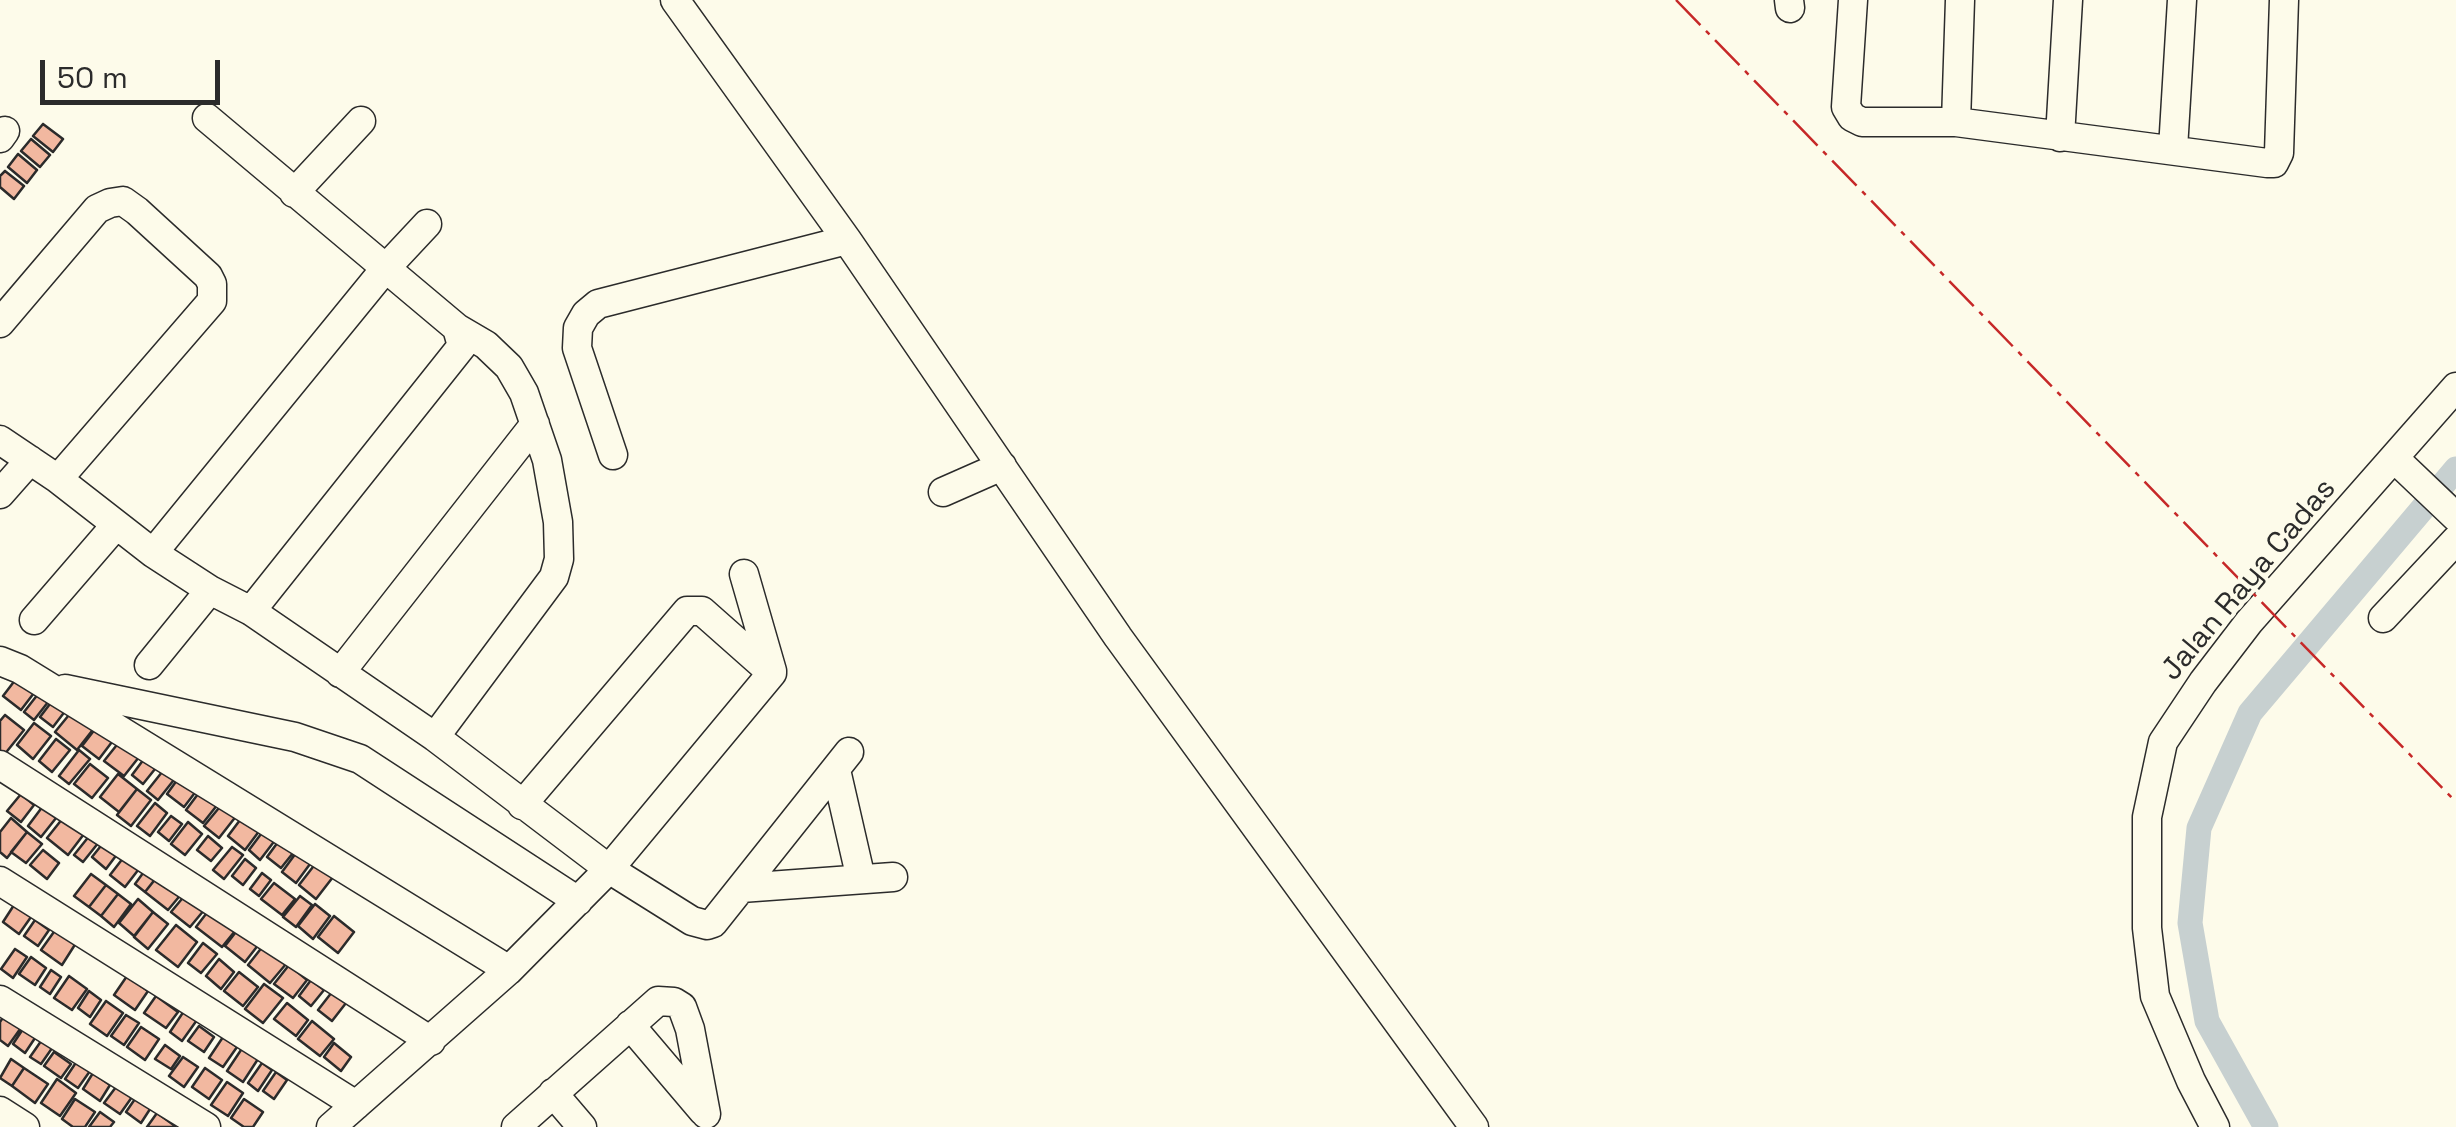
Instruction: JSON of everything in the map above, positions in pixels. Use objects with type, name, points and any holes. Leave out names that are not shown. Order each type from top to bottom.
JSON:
[{"type":"street","points":[[676,0],[848,240],[1118,636],[1474,1127]]},
{"type":"street","points":[[1854,0],[1846,108],[1862,122],[1956,122],[2267,163],[2278,160],[2284,0]]},
{"type":"street","points":[[1956,122],[1960,0]]},
{"type":"street","points":[[2060,137],[2068,0]]},
{"type":"street","points":[[2173,150],[2182,0]]},
{"type":"street","points":[[207,118],[384,270],[456,328],[486,345],[509,367],[524,393],[547,460],[558,522],[559,559],[554,578],[435,737]]},
{"type":"street","points":[[294,192],[361,121]]},
{"type":"street","points":[[0,323],[97,209],[110,202],[123,202],[138,211],[212,284],[212,301],[58,479]]},
{"type":"street","points":[[153,553],[384,270],[427,224]]},
{"type":"street","points":[[613,455],[577,348],[578,328],[586,314],[598,304],[848,240]]},
{"type":"street","points":[[251,612],[460,352],[456,328]]},
{"type":"street","name":"Jalan Raya Cadas","points":[[2216,1127],[2191,1081],[2155,996],[2148,928],[2147,842],[2157,762],[2174,723],[2249,622],[2403,468],[2456,387]]},
{"type":"street","points":[[340,672],[535,424]]},
{"type":"street","points":[[0,440],[58,479],[153,553],[340,672],[435,737],[610,869],[701,925],[713,923],[843,761],[860,879]]},
{"type":"street","points":[[0,494],[30,460]]},
{"type":"street","points":[[943,492],[1002,466]]},
{"type":"street","points":[[2403,468],[2456,516]]},
{"type":"street","points":[[34,620],[116,526]]},
{"type":"street","points":[[2383,618],[2456,540]]},
{"type":"street","points":[[744,574],[772,672]]},
{"type":"street","points":[[149,664],[210,590]]},
{"type":"street","points":[[522,805],[687,610],[702,612],[772,672]]},
{"type":"street","points":[[0,661],[49,686],[509,970]]},
{"type":"street","points":[[331,1127],[509,970],[610,869],[772,672]]},
{"type":"street","points":[[49,686],[295,737],[360,759],[578,901]]},
{"type":"street","points":[[0,766],[430,1041]]},
{"type":"street","points":[[741,888],[892,877]]},
{"type":"street","points":[[0,880],[356,1105]]},
{"type":"street","points":[[0,1000],[206,1127]]},
{"type":"street","points":[[516,1127],[658,1002],[682,1006],[711,1121]]},
{"type":"street","points":[[630,1025],[711,1121]]},
{"type":"street","points":[[553,1093],[582,1127]]},
{"type":"street","points":[[0,1111],[25,1127]]},
{"type":"building","points":[[43,124],[63,139],[53,152],[33,136]]},
{"type":"building","points":[[31,139],[50,155],[40,167],[21,151]]},
{"type":"building","points":[[18,154],[37,170],[27,183],[8,167]]},
{"type":"building","points":[[5,171],[24,186],[14,199],[0,187],[0,176]]},
{"type":"building","points":[[19,675],[37,689],[21,710],[3,696]]},
{"type":"building","points":[[42,689],[52,697],[34,720],[24,712]]},
{"type":"building","points":[[53,700],[66,710],[53,727],[40,717]]},
{"type":"building","points":[[73,710],[95,727],[77,750],[55,732]]},
{"type":"building","points":[[5,715],[24,730],[4,755],[0,752],[0,721]]},
{"type":"building","points":[[34,723],[51,736],[33,759],[17,745]]},
{"type":"building","points":[[99,724],[115,738],[99,759],[82,746]]},
{"type":"building","points":[[124,736],[143,752],[124,776],[104,761]]},
{"type":"building","points":[[56,739],[70,750],[52,772],[39,761]]},
{"type":"building","points":[[79,750],[90,759],[69,784],[59,776]]},
{"type":"building","points":[[147,755],[159,764],[143,784],[132,775]]},
{"type":"building","points":[[90,764],[108,778],[92,798],[74,784]]},
{"type":"building","points":[[166,767],[177,776],[158,800],[147,791]]},
{"type":"building","points":[[118,774],[137,789],[119,812],[100,797]]},
{"type":"building","points":[[180,776],[197,790],[184,807],[167,794]]},
{"type":"building","points":[[137,789],[151,800],[131,826],[117,815]]},
{"type":"building","points":[[201,790],[218,804],[203,823],[186,810]]},
{"type":"building","points":[[21,794],[34,805],[21,822],[7,811]]},
{"type":"building","points":[[46,802],[60,813],[41,837],[28,826]]},
{"type":"building","points":[[155,803],[167,813],[150,836],[137,826]]},
{"type":"building","points":[[223,803],[237,815],[219,838],[204,826]]},
{"type":"building","points":[[171,816],[182,824],[169,841],[158,832]]},
{"type":"building","points":[[243,816],[260,830],[245,850],[228,836]]},
{"type":"building","points":[[11,818],[27,832],[7,858],[0,852],[0,832]]},
{"type":"building","points":[[63,818],[84,834],[68,855],[47,838]]},
{"type":"building","points":[[188,822],[202,834],[185,855],[171,844]]},
{"type":"building","points":[[94,830],[103,837],[83,862],[74,855]]},
{"type":"building","points":[[264,830],[276,839],[260,860],[249,850]]},
{"type":"building","points":[[27,832],[42,844],[26,863],[11,852]]},
{"type":"building","points":[[208,836],[222,848],[211,861],[197,850]]},
{"type":"building","points":[[104,842],[118,853],[106,869],[92,857]]},
{"type":"building","points":[[278,842],[293,853],[281,868],[267,857]]},
{"type":"building","points":[[232,847],[243,855],[224,879],[213,870]]},
{"type":"building","points":[[43,850],[59,863],[47,879],[30,865]]},
{"type":"building","points":[[127,853],[142,865],[125,887],[110,875]]},
{"type":"building","points":[[296,853],[310,864],[296,883],[282,872]]},
{"type":"building","points":[[245,859],[256,868],[243,885],[232,876]]},
{"type":"building","points":[[316,863],[333,877],[316,899],[299,885]]},
{"type":"building","points":[[146,869],[157,877],[145,892],[135,884]]},
{"type":"building","points":[[160,873],[183,892],[168,910],[145,892]]},
{"type":"building","points":[[262,873],[271,880],[259,896],[250,889]]},
{"type":"building","points":[[91,874],[106,885],[89,907],[74,896]]},
{"type":"building","points":[[274,883],[295,899],[282,915],[261,899]]},
{"type":"building","points":[[106,885],[118,894],[101,916],[89,907]]},
{"type":"building","points":[[118,894],[131,904],[114,927],[101,916]]},
{"type":"building","points":[[186,894],[205,909],[190,927],[171,912]]},
{"type":"building","points":[[300,896],[312,905],[296,927],[283,917]]},
{"type":"building","points":[[138,899],[153,912],[134,936],[119,923]]},
{"type":"building","points":[[315,904],[330,916],[313,939],[298,926]]},
{"type":"building","points":[[14,905],[31,917],[19,934],[3,922]]},
{"type":"building","points":[[209,910],[235,931],[222,947],[196,927]]},
{"type":"building","points":[[153,912],[168,924],[148,949],[134,937]]},
{"type":"building","points":[[334,916],[354,932],[338,953],[318,937]]},
{"type":"building","points":[[35,920],[49,930],[38,946],[24,936]]},
{"type":"building","points":[[176,925],[197,942],[178,967],[156,950]]},
{"type":"building","points":[[239,928],[259,944],[245,962],[225,946]]},
{"type":"building","points":[[56,929],[76,943],[62,965],[41,950]]},
{"type":"building","points":[[203,943],[217,954],[201,973],[188,963]]},
{"type":"building","points":[[263,946],[286,964],[270,983],[248,965]]},
{"type":"building","points":[[15,949],[27,957],[13,978],[1,969]]},
{"type":"building","points":[[31,957],[46,968],[35,985],[19,974]]},
{"type":"building","points":[[219,959],[234,972],[221,989],[206,976]]},
{"type":"building","points":[[289,965],[307,980],[293,998],[274,984]]},
{"type":"building","points":[[51,970],[61,977],[50,994],[40,987]]},
{"type":"building","points":[[239,972],[258,987],[243,1006],[224,991]]},
{"type":"building","points":[[69,976],[87,989],[72,1010],[54,998]]},
{"type":"building","points":[[127,976],[148,991],[135,1010],[114,995]]},
{"type":"building","points":[[311,980],[324,990],[311,1006],[299,996]]},
{"type":"building","points":[[264,984],[283,998],[263,1023],[245,1009]]},
{"type":"building","points":[[89,991],[101,1000],[90,1017],[78,1008]]},
{"type":"building","points":[[332,992],[346,1003],[332,1021],[318,1010]]},
{"type":"building","points":[[156,996],[178,1012],[166,1028],[144,1013]]},
{"type":"building","points":[[106,1001],[123,1013],[107,1036],[90,1024]]},
{"type":"building","points":[[287,1003],[308,1020],[296,1036],[274,1019]]},
{"type":"building","points":[[184,1011],[197,1020],[182,1041],[170,1032]]},
{"type":"building","points":[[6,1013],[23,1025],[8,1046],[0,1040],[0,1022]]},
{"type":"building","points":[[126,1015],[139,1023],[124,1045],[111,1036]]},
{"type":"building","points":[[312,1021],[334,1039],[320,1056],[298,1039]]},
{"type":"building","points":[[199,1026],[214,1037],[204,1052],[188,1041]]},
{"type":"building","points":[[141,1027],[159,1039],[145,1060],[127,1047]]},
{"type":"building","points":[[23,1029],[35,1038],[25,1053],[13,1044]]},
{"type":"building","points":[[46,1034],[57,1041],[41,1064],[30,1057]]},
{"type":"building","points":[[223,1037],[237,1047],[223,1067],[209,1058]]},
{"type":"building","points":[[334,1043],[351,1057],[341,1071],[324,1057]]},
{"type":"building","points":[[165,1045],[180,1056],[171,1069],[155,1059]]},
{"type":"building","points":[[243,1047],[258,1059],[243,1082],[227,1071]]},
{"type":"building","points":[[54,1052],[71,1064],[61,1078],[44,1066]]},
{"type":"building","points":[[183,1057],[198,1067],[184,1087],[169,1076]]},
{"type":"building","points":[[11,1059],[24,1068],[12,1086],[0,1078]]},
{"type":"building","points":[[77,1061],[90,1071],[78,1088],[65,1079]]},
{"type":"building","points":[[262,1063],[272,1070],[258,1091],[248,1083]]},
{"type":"building","points":[[24,1068],[48,1084],[35,1103],[12,1086]]},
{"type":"building","points":[[205,1068],[222,1080],[209,1099],[192,1087]]},
{"type":"building","points":[[276,1072],[287,1080],[274,1099],[263,1091]]},
{"type":"building","points":[[93,1073],[110,1085],[100,1101],[83,1089]]},
{"type":"building","points":[[57,1079],[76,1093],[60,1116],[41,1103]]},
{"type":"building","points":[[227,1082],[243,1093],[228,1116],[211,1105]]},
{"type":"building","points":[[116,1087],[132,1097],[120,1114],[104,1103]]},
{"type":"building","points":[[137,1096],[152,1106],[141,1123],[126,1112]]},
{"type":"building","points":[[75,1099],[95,1112],[85,1127],[73,1127],[62,1119]]},
{"type":"building","points":[[244,1099],[263,1112],[253,1127],[244,1127],[231,1118]]},
{"type":"building","points":[[100,1112],[114,1122],[110,1127],[89,1127]]},
{"type":"building","points":[[157,1113],[175,1126],[175,1127],[147,1127]]},
{"type":"waterway","points":[[2266,1127],[2207,1021],[2190,923],[2199,828],[2250,713],[2456,469]]},
{"type":"power","points":[[1676,0],[2456,802]]}]
